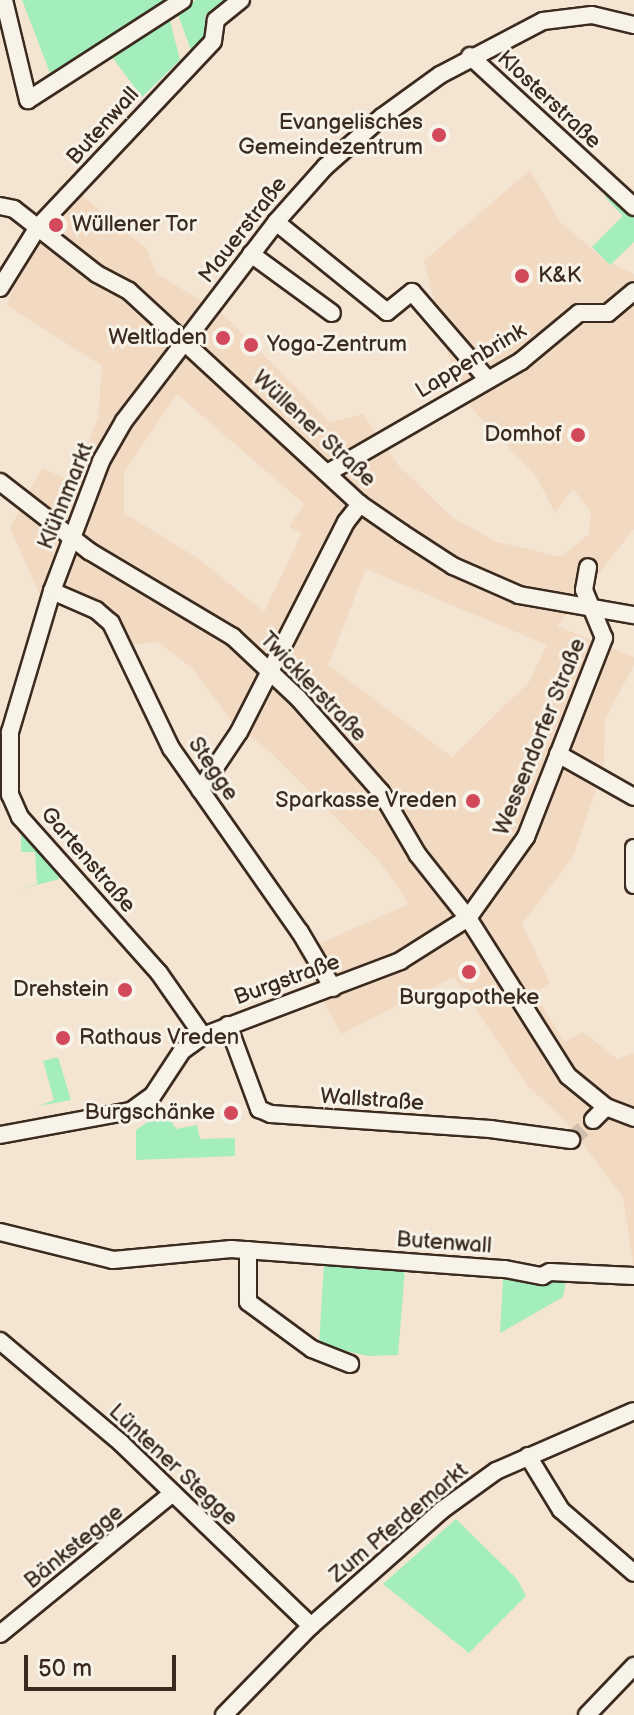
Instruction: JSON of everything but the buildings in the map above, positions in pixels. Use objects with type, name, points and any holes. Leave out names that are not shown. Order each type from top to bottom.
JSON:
[{"type":"street","points":[[4,0],[28,100],[183,0]]},
{"type":"street","name":"Butenwall","points":[[0,288],[38,227],[213,41],[216,20],[241,0]]},
{"type":"street","name":"Mauerstraße","points":[[187,340],[276,222],[362,133],[470,56],[565,15],[592,15],[634,25]]},
{"type":"street","name":"Klosterstraße","points":[[470,56],[634,207]]},
{"type":"street","name":"Wüllener Straße","points":[[0,206],[38,227],[97,274],[129,291],[187,340],[360,504],[453,566],[496,585],[552,603],[590,606],[634,615]]},
{"type":"street","points":[[276,222],[387,312],[412,292],[487,379]]},
{"type":"street","points":[[251,254],[332,313]]},
{"type":"street","name":"Lappenbrink","points":[[329,472],[521,361],[579,313],[608,313],[634,291]]},
{"type":"street","name":"Klühnmarkt","points":[[23,688],[52,591],[101,461],[187,340]]},
{"type":"street","name":"Twicklerstraße","points":[[0,482],[72,536],[233,637],[272,672],[381,792],[418,855],[468,918],[568,1076],[606,1107],[634,1118]]},
{"type":"street","points":[[200,790],[272,672],[346,522],[360,504]]},
{"type":"street","points":[[588,567],[584,590],[590,606]]},
{"type":"street","name":"Stegge","points":[[52,591],[105,616],[164,735],[300,932],[333,988]]},
{"type":"street","name":"Wessendorfer Straße","points":[[468,918],[520,850],[604,638],[590,606]]},
{"type":"street","name":"Gartenstraße","points":[[23,688],[6,770],[15,808],[159,973],[203,1036]]},
{"type":"street","points":[[558,754],[634,797]]},
{"type":"street","points":[[634,848],[634,885]]},
{"type":"street","name":"Burgstraße","points":[[0,1135],[131,1111],[153,1095],[182,1051],[203,1036],[400,961],[468,918]]},
{"type":"street","name":"Wallstraße","points":[[228,1025],[259,1109],[271,1114],[571,1140]]},
{"type":"street","points":[[593,1120],[606,1107]]},
{"type":"street","name":"Butenwall","points":[[0,1232],[113,1260],[248,1250],[505,1269],[542,1276],[550,1272],[634,1276]]},
{"type":"street","points":[[248,1250],[248,1302],[312,1349],[350,1364]]},
{"type":"street","name":"Lüntener Stegge","points":[[0,1341],[173,1493],[311,1626]]},
{"type":"street","name":"Zum Pferdemarkt","points":[[224,1715],[311,1626],[442,1510],[491,1474],[634,1411]]},
{"type":"street","points":[[528,1456],[561,1510],[634,1573]]},
{"type":"street","name":"Bänkstegge","points":[[0,1634],[173,1493]]},
{"type":"street","points":[[587,1715],[634,1666]]},
{"type":"shaded area","points":[[530,170],[559,221],[605,260],[634,274],[634,529],[557,626],[634,657],[634,665],[605,719],[604,765],[573,857],[522,924],[550,983],[534,994],[565,1042],[583,1032],[617,1059],[634,1053],[634,1269],[623,1197],[567,1123],[527,1085],[454,977],[341,1034],[298,953],[409,904],[380,862],[273,755],[232,722],[194,670],[158,642],[131,645],[85,598],[60,584],[40,595],[10,528],[42,468],[72,481],[98,419],[102,366],[6,305],[31,247],[80,194],[147,249],[156,273],[224,315],[330,422],[363,414],[399,466],[453,518],[497,542],[561,557],[589,534],[591,512],[573,489],[555,513],[536,476],[474,411],[456,382],[424,261]],"holes":[[[177,394],[304,504],[289,527],[302,533],[264,612],[199,559],[124,513],[124,472]],[[366,569],[547,645],[529,682],[452,757],[328,665]]]},
{"type":"green space","points":[[22,0],[170,0],[50,73]]},
{"type":"green space","points":[[196,0],[224,0],[205,15],[206,35],[191,50],[177,12]]},
{"type":"green space","points":[[169,17],[180,60],[142,97],[109,53]]},
{"type":"green space","points":[[609,193],[634,217],[634,242],[610,265],[592,247],[623,216],[605,197]]},
{"type":"green space","points":[[21,831],[60,875],[59,879],[22,889],[37,884],[35,852],[21,852]]},
{"type":"green space","points":[[58,1057],[71,1100],[39,1106],[54,1100],[43,1061]]},
{"type":"green space","points":[[165,1110],[176,1129],[197,1125],[200,1139],[235,1138],[235,1156],[136,1160],[136,1130]]},
{"type":"green space","points":[[324,1264],[405,1269],[398,1355],[368,1356],[319,1345]]},
{"type":"green space","points":[[503,1279],[558,1282],[566,1279],[563,1297],[500,1333]]},
{"type":"green space","points":[[456,1519],[517,1579],[526,1596],[469,1653],[383,1584]]},
{"type":"tunnel","points":[[571,1140],[593,1120]]},
{"type":"place","name":"Evangelisches Gemeindezentrum","points":[[439,135]]},
{"type":"place","name":"Wüllener Tor","points":[[56,225]]},
{"type":"place","name":"K&K","points":[[522,276]]},
{"type":"place","name":"Weltladen","points":[[223,338]]},
{"type":"place","name":"Yoga-Zentrum","points":[[251,345]]},
{"type":"place","name":"Domhof","points":[[578,435]]},
{"type":"place","name":"Sparkasse Vreden","points":[[473,801]]},
{"type":"place","name":"Burgapotheke","points":[[469,972]]},
{"type":"place","name":"Drehstein","points":[[125,990]]},
{"type":"place","name":"Rathaus Vreden","points":[[63,1038]]},
{"type":"place","name":"Burgschänke","points":[[231,1113]]}]
